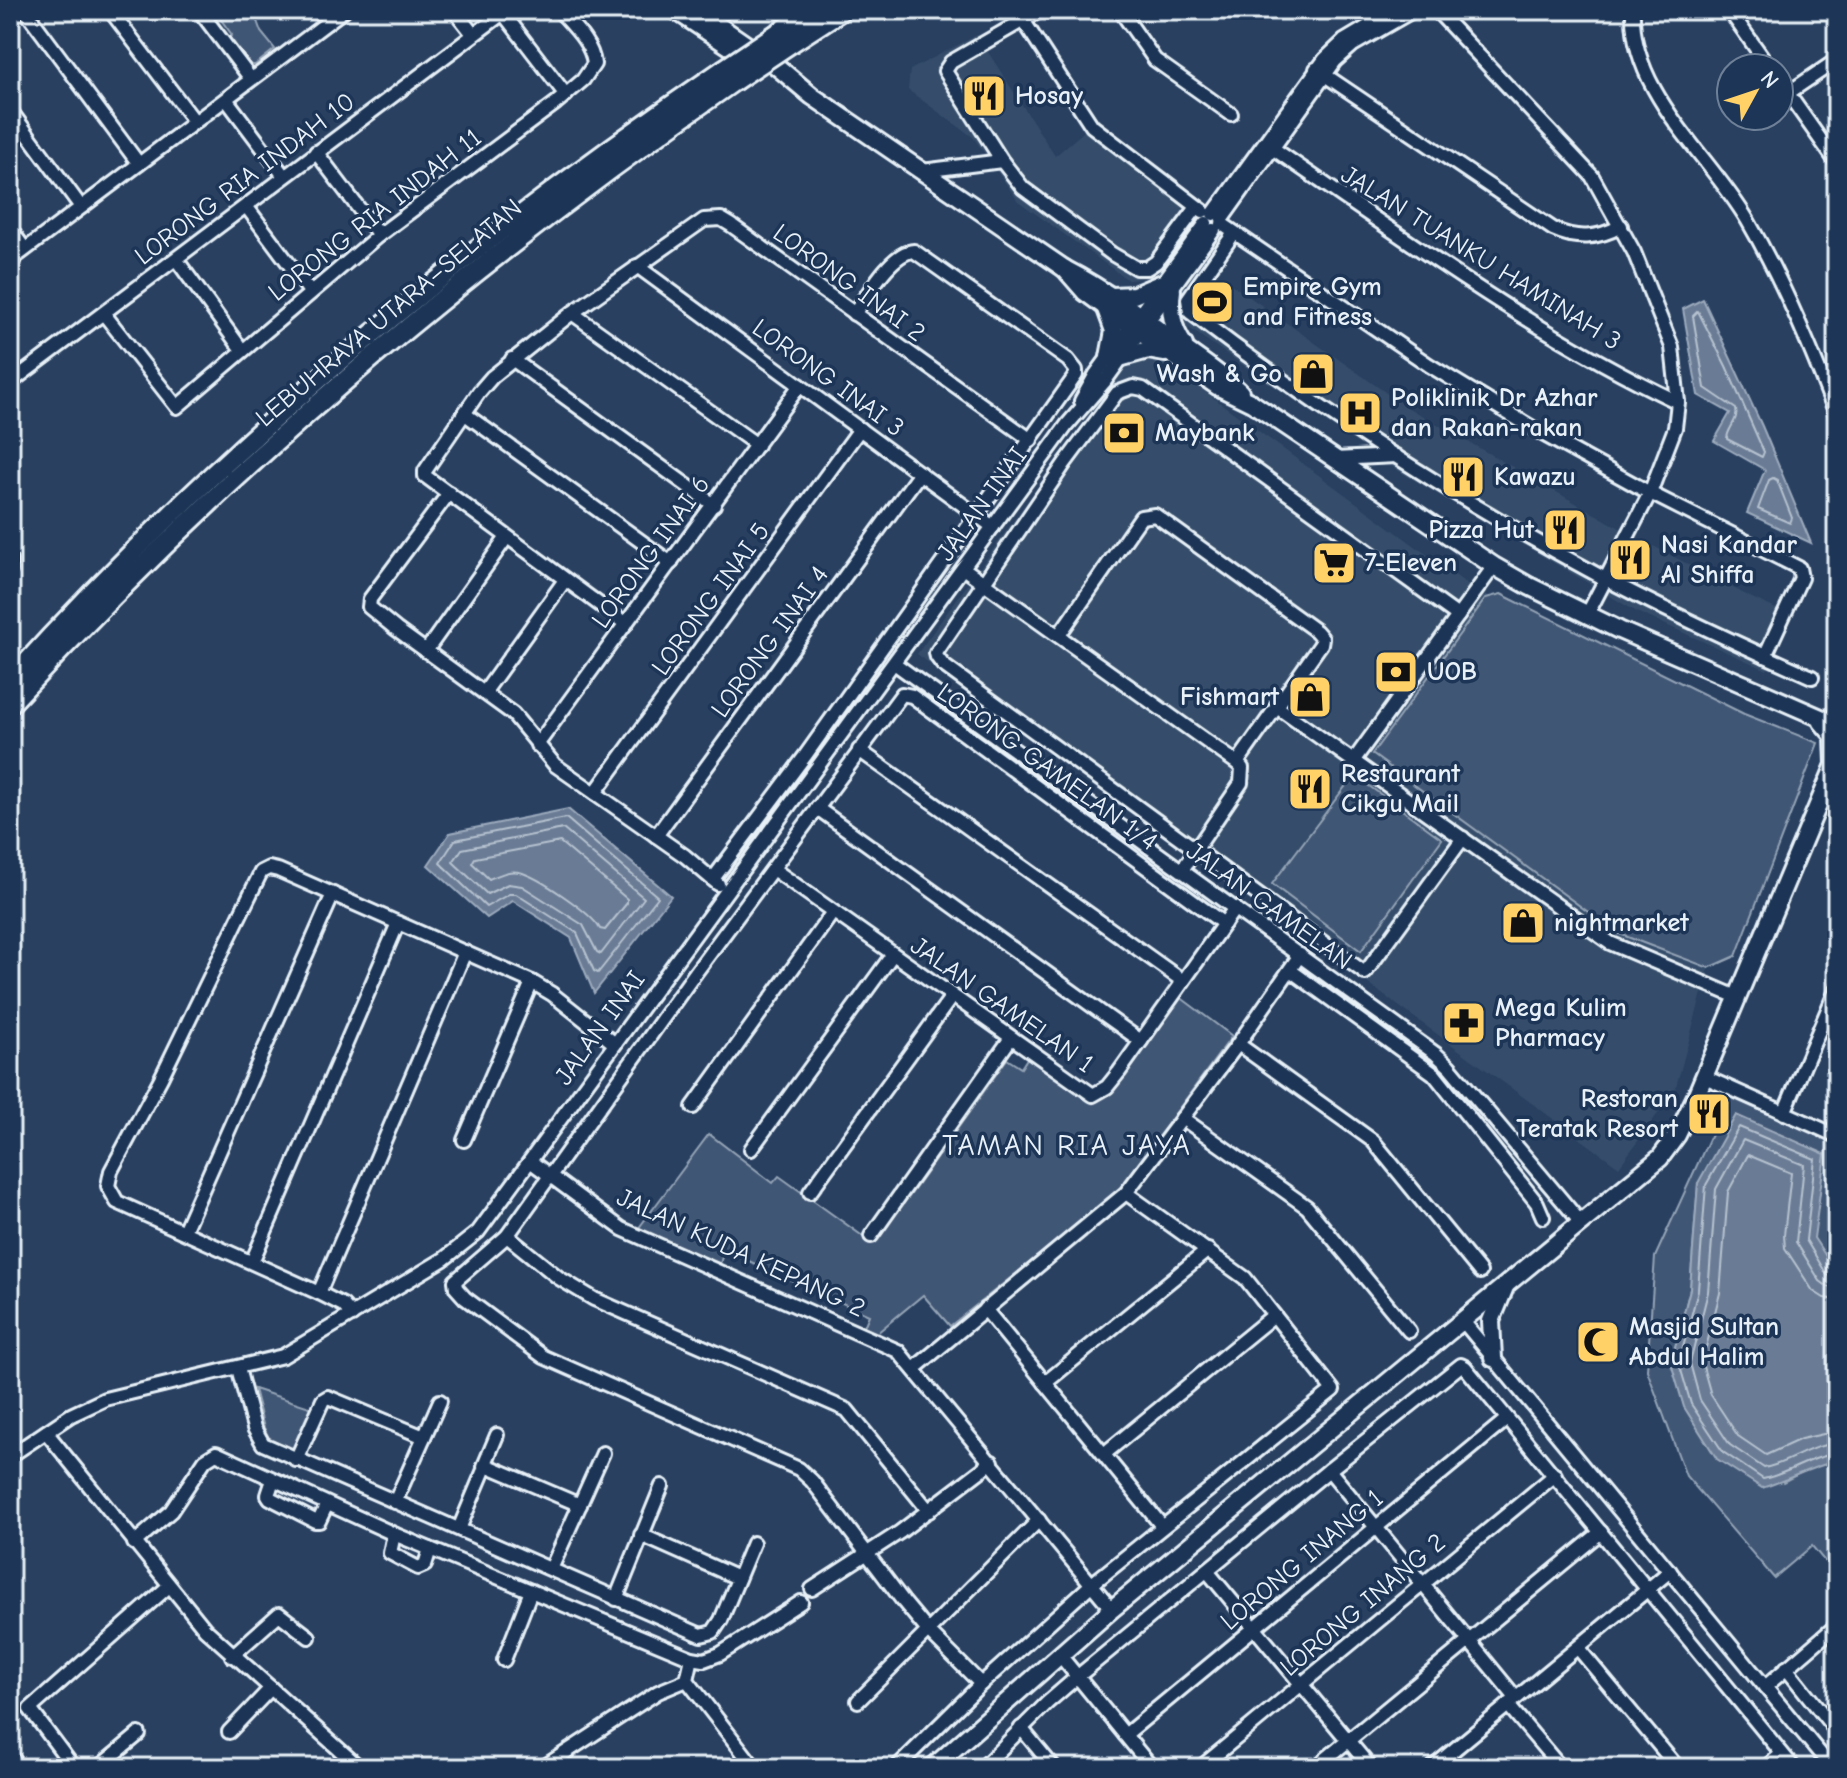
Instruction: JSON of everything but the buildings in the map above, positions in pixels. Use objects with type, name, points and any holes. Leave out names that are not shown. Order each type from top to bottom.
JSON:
[{"type":"highway","name":"LEBUHRAYA UTARA–SELATAN","points":[[785,38],[814,10]]},
{"type":"highway","name":"LEBUHRAYA UTARA–SELATAN","points":[[10,681],[165,522],[368,337],[530,207],[785,38],[842,10]]},
{"type":"highway","name":"LEBUHRAYA UTARA–SELATAN","points":[[10,704],[91,616],[175,533],[382,347],[728,75]]},
{"type":"main road","points":[[675,10],[796,90],[812,96]]},
{"type":"main road","points":[[696,10],[774,64],[812,96],[1065,269],[1184,356],[1217,386],[1252,403],[1494,566],[1587,615],[1837,725]]},
{"type":"main road","points":[[1108,301],[1167,286],[1172,322],[1184,356]]},
{"type":"main road","points":[[1108,301],[1116,357],[1139,351],[1184,356]]},
{"type":"main road","points":[[932,1768],[1112,1609],[1660,1158],[1677,1135],[1705,1077],[1836,762],[1834,736],[1823,722],[1809,713]]},
{"type":"main road","points":[[1493,1358],[1491,1321],[1506,1285]]},
{"type":"main road","points":[[948,1768],[971,1735]]},
{"type":"main road","points":[[10,1758],[17,1768]]},
{"type":"street","points":[[25,10],[139,164]]},
{"type":"street","points":[[110,10],[195,122]]},
{"type":"street","points":[[199,10],[251,79]]},
{"type":"street","points":[[10,261],[226,99],[330,14],[344,10]]},
{"type":"street","points":[[454,10],[473,34]]},
{"type":"street","name":"LORONG RIA INDAH 11","points":[[104,314],[177,407],[379,235],[566,95],[591,71],[594,56],[589,46],[559,10]]},
{"type":"street","points":[[1041,10],[951,62],[945,71],[1002,161],[1023,188],[1112,254],[1136,268],[1147,268],[1156,262],[1197,207]]},
{"type":"street","points":[[1120,10],[1155,60],[1231,114]]},
{"type":"street","points":[[1320,72],[1344,41],[1396,10]]},
{"type":"street","points":[[1320,72],[1353,45],[1414,10]]},
{"type":"street","points":[[1436,10],[1586,169],[1621,226],[1667,331],[1675,364],[1678,402],[1675,428],[1650,493],[1587,615]]},
{"type":"street","points":[[1633,10],[1634,44],[1640,63],[1659,96],[1753,230],[1794,312],[1837,417]]},
{"type":"street","points":[[1729,10],[1759,52]]},
{"type":"street","points":[[505,11],[566,95]]},
{"type":"street","name":"LORONG RIA INDAH 10","points":[[10,383],[505,11]]},
{"type":"street","points":[[1023,20],[1092,126],[1214,221],[1429,365],[1541,433],[1801,570],[1801,578],[1765,656]]},
{"type":"street","points":[[1795,88],[1837,60]]},
{"type":"street","points":[[1320,72],[1553,229],[1572,236],[1589,237],[1621,226]]},
{"type":"street","name":"JALAN INAI","points":[[10,1456],[84,1408],[112,1396],[283,1356],[444,1259],[470,1240],[488,1221],[1320,72]]},
{"type":"street","points":[[226,99],[284,176]]},
{"type":"street","points":[[1795,103],[1837,163]]},
{"type":"street","points":[[10,110],[81,207]]},
{"type":"street","name":"JALAN TUANKU HAMINAH 3","points":[[1268,145],[1463,279],[1577,348],[1678,402]]},
{"type":"street","points":[[316,152],[379,235]]},
{"type":"street","points":[[922,171],[1002,161]]},
{"type":"street","points":[[246,206],[310,292]]},
{"type":"street","name":"LORONG INAI 2","points":[[449,493],[425,476],[427,466],[485,383],[512,359],[637,266],[698,223],[712,219],[721,219],[1031,440]]},
{"type":"street","points":[[10,229],[25,249]]},
{"type":"street","points":[[1234,233],[1188,299],[1190,312],[1397,456],[1605,578],[1812,677]]},
{"type":"street","points":[[713,879],[1031,440],[1073,381],[1076,370],[1056,351],[914,251],[899,255],[854,314]]},
{"type":"street","points":[[176,259],[242,350]]},
{"type":"street","name":"LORONG INAI 3","points":[[637,266],[993,527]]},
{"type":"street","points":[[572,313],[757,445]]},
{"type":"street","points":[[512,359],[714,505]]},
{"type":"street","name":"LORONG INAI 6","points":[[537,745],[800,385]]},
{"type":"street","points":[[1458,616],[1137,387],[1117,393],[1065,463],[938,649],[939,661],[1365,973],[1463,838]]},
{"type":"street","points":[[465,414],[671,563]]},
{"type":"street","name":"LORONG INAI 5","points":[[595,793],[860,429]]},
{"type":"street","points":[[1335,459],[1397,456]]},
{"type":"street","name":"LORONG INAI 4","points":[[656,836],[920,473]]},
{"type":"street","points":[[626,624],[449,493],[370,599],[369,607],[513,714],[549,760],[727,891]]},
{"type":"street","points":[[1059,635],[1141,517],[1155,515],[1320,634],[1321,644],[1237,763]]},
{"type":"street","points":[[426,651],[507,537]]},
{"type":"street","points":[[1354,760],[1494,566]]},
{"type":"street","points":[[963,568],[1237,763],[1243,773],[1241,783],[1182,870]]},
{"type":"street","points":[[484,693],[565,580]]},
{"type":"street","name":"JALAN GAMELAN","points":[[894,663],[1449,1066],[1582,1224]]},
{"type":"street","name":"LORONG GAMELAN 1/4","points":[[868,1552],[799,1469],[544,1357],[465,1298],[456,1288],[455,1281],[507,1236],[898,696],[912,696],[1224,924]]},
{"type":"street","points":[[1277,707],[1619,949],[1737,997]]},
{"type":"street","points":[[859,750],[1183,981]]},
{"type":"street","points":[[817,808],[1141,1041]]},
{"type":"street","points":[[352,1315],[343,1305],[319,1293],[117,1202],[108,1186],[111,1171],[161,1078],[261,872],[273,868],[532,982],[615,1044]]},
{"type":"street","name":"JALAN GAMELAN 1","points":[[773,869],[1093,1095],[1107,1087],[1235,908]]},
{"type":"street","points":[[184,1231],[333,894]]},
{"type":"street","points":[[693,1107],[833,912]]},
{"type":"street","points":[[252,1262],[398,923]]},
{"type":"street","points":[[319,1293],[465,952]]},
{"type":"street","points":[[751,1149],[893,954]]},
{"type":"street","points":[[915,1368],[1126,1193],[1238,1044],[1300,955]]},
{"type":"street","points":[[1290,970],[1434,1074],[1537,1203],[1543,1217]]},
{"type":"street","points":[[464,1140],[532,982]]},
{"type":"street","points":[[1784,1113],[1837,988]]},
{"type":"street","points":[[810,1192],[952,996]]},
{"type":"street","points":[[871,1236],[1011,1038]]},
{"type":"street","points":[[1238,1044],[1373,1141],[1480,1272]]},
{"type":"street","points":[[1705,1077],[1837,1136]]},
{"type":"street","points":[[1182,1118],[1307,1207],[1409,1331]]},
{"type":"street","name":"JALAN KUDA KEPANG 2","points":[[530,1161],[622,1229],[892,1347],[915,1368],[1112,1609]]},
{"type":"street","points":[[896,1768],[981,1684],[1092,1584],[1333,1390],[1245,1278],[1126,1193]]},
{"type":"street","points":[[507,1236],[559,1278],[594,1299],[847,1410],[929,1511]]},
{"type":"street","points":[[1045,1383],[1208,1250]]},
{"type":"street","points":[[985,1309],[1162,1526]]},
{"type":"street","points":[[1104,1454],[1274,1315]]},
{"type":"street","points":[[1462,1320],[1832,1768]]},
{"type":"street","points":[[982,1768],[1077,1677],[1458,1366],[1465,1367],[1794,1768]]},
{"type":"street","points":[[238,1368],[258,1439],[263,1444],[705,1635],[717,1628],[753,1543]]},
{"type":"street","points":[[296,1460],[323,1400],[328,1397],[424,1437]]},
{"type":"street","points":[[395,1502],[440,1401]]},
{"type":"street","name":"LORONG INANG 1","points":[[1125,1735],[1507,1419]]},
{"type":"street","points":[[46,1432],[169,1586],[232,1656],[360,1768]]},
{"type":"street","points":[[459,1529],[497,1435]]},
{"type":"street","points":[[551,1569],[603,1453]]},
{"type":"street","points":[[134,1543],[171,1511],[200,1466],[213,1454],[394,1534],[692,1658],[704,1660],[720,1654],[801,1602]]},
{"type":"street","points":[[812,1589],[929,1511],[992,1462]]},
{"type":"street","points":[[484,1466],[494,1467],[580,1505]]},
{"type":"street","points":[[1329,1470],[1469,1641],[1561,1768]]},
{"type":"street","name":"LORONG INANG 2","points":[[1200,1768],[1555,1475]]},
{"type":"street","points":[[273,1480],[268,1495],[270,1498],[315,1521],[319,1521],[327,1504]]},
{"type":"street","points":[[616,1599],[662,1486]]},
{"type":"street","points":[[858,1701],[1039,1520]]},
{"type":"street","points":[[1315,1768],[1601,1532]]},
{"type":"street","points":[[394,1534],[390,1553],[418,1568],[425,1565],[430,1549]]},
{"type":"street","points":[[641,1535],[738,1578]]},
{"type":"street","points":[[868,1552],[928,1631],[981,1684]]},
{"type":"street","points":[[1207,1571],[1371,1768]]},
{"type":"street","points":[[1432,1768],[1670,1571]]},
{"type":"street","points":[[74,1768],[30,1709],[169,1586]]},
{"type":"street","points":[[504,1660],[531,1591]]},
{"type":"street","points":[[232,1656],[279,1614],[309,1637]]},
{"type":"street","points":[[1765,1687],[1837,1625]]},
{"type":"street","points":[[1578,1648],[1678,1768]]},
{"type":"street","points":[[1059,1654],[1152,1768]]},
{"type":"street","points":[[687,1680],[692,1658]]},
{"type":"street","points":[[1786,1668],[1837,1732]]},
{"type":"street","points":[[542,1768],[658,1692],[687,1680]]},
{"type":"street","points":[[687,1680],[755,1768]]},
{"type":"street","points":[[229,1732],[271,1688]]},
{"type":"street","points":[[1021,1728],[1054,1768]]},
{"type":"street","points":[[98,1768],[139,1734]]},
{"type":"street","points":[[1765,1768],[1782,1754]]},
{"type":"shaded area","points":[[214,10],[253,10],[261,32],[275,49],[255,65],[249,65],[227,40],[232,35]]},
{"type":"shaded area","points":[[977,35],[1055,156],[1088,128],[1202,215],[1155,277],[1128,280],[1018,201],[973,137],[908,90],[910,70]]},
{"type":"shaded area","points":[[1201,263],[1405,406],[1625,531],[1791,616],[1767,670],[1637,612],[1394,468],[1183,324],[1179,294]]},
{"type":"shaded area","points":[[1159,358],[1486,598],[1372,754],[1617,933],[1709,968],[1675,1090],[1619,1167],[917,654],[1129,362]]},
{"type":"shaded area","points":[[1501,594],[1744,714],[1818,743],[1736,956],[1709,968],[1617,933],[1372,754],[1486,598]]},
{"type":"shaded area","points":[[1354,775],[1442,839],[1361,951],[1272,884]]},
{"type":"shaded area","points":[[1180,997],[1232,1036],[1117,1193],[950,1326],[923,1295],[877,1333],[864,1327],[869,1315],[724,1250],[720,1264],[638,1229],[709,1134],[773,1183],[779,1176],[871,1242],[905,1195],[909,1197],[1007,1059],[1021,1068],[1028,1057],[1088,1099],[1103,1098]]},
{"type":"shaded area","points":[[1730,1093],[1837,1142],[1837,1273],[1813,1238],[1824,1154],[1698,1183],[1690,1289],[1671,1363],[1783,1482],[1811,1467],[1837,1461],[1837,1576],[1812,1546],[1774,1578],[1686,1476],[1647,1370],[1655,1257]]},
{"type":"shaded area","points":[[254,1389],[313,1408],[296,1451],[290,1453],[272,1444],[264,1428]]},
{"type":"water","points":[[1703,299],[1762,426],[1811,543],[1747,513],[1765,470],[1714,441],[1730,413],[1698,395],[1683,309]]},
{"type":"water","points":[[568,809],[671,896],[594,993],[571,938],[513,901],[487,918],[428,865],[450,833]]},
{"type":"water","points":[[1736,1115],[1825,1154],[1814,1238],[1837,1273],[1837,1461],[1762,1488],[1717,1459],[1684,1407],[1671,1363],[1690,1289],[1698,1183]]},
{"type":"place","name":"Hosay","points":[[984,96]]},
{"type":"place","name":"Empire Gym and Fitness","points":[[1212,302]]},
{"type":"place","name":"Wash & Go","points":[[1313,374]]},
{"type":"place","name":"Poliklinik Dr Azhar dan Rakan-rakan","points":[[1360,413]]},
{"type":"place","name":"Maybank","points":[[1124,433]]},
{"type":"place","name":"Kawazu","points":[[1463,477]]},
{"type":"place","name":"Pizza Hut","points":[[1565,530]]},
{"type":"place","name":"Nasi Kandar Al Shiffa","points":[[1630,560]]},
{"type":"place","name":"7-Eleven","points":[[1334,563]]},
{"type":"place","name":"UOB","points":[[1396,672]]},
{"type":"place","name":"Fishmart","points":[[1310,697]]},
{"type":"place","name":"Restaurant Cikgu Mail","points":[[1310,789]]},
{"type":"place","name":"nightmarket","points":[[1523,923]]},
{"type":"place","name":"Mega Kulim Pharmacy","points":[[1464,1023]]},
{"type":"place","name":"Restoran Teratak Resort","points":[[1709,1114]]},
{"type":"place","name":"Masjid Sultan Abdul Halim","points":[[1598,1342]]},
{"type":"district","name":"TAMAN RIA JAYA","points":[[1067,1145]]}]
